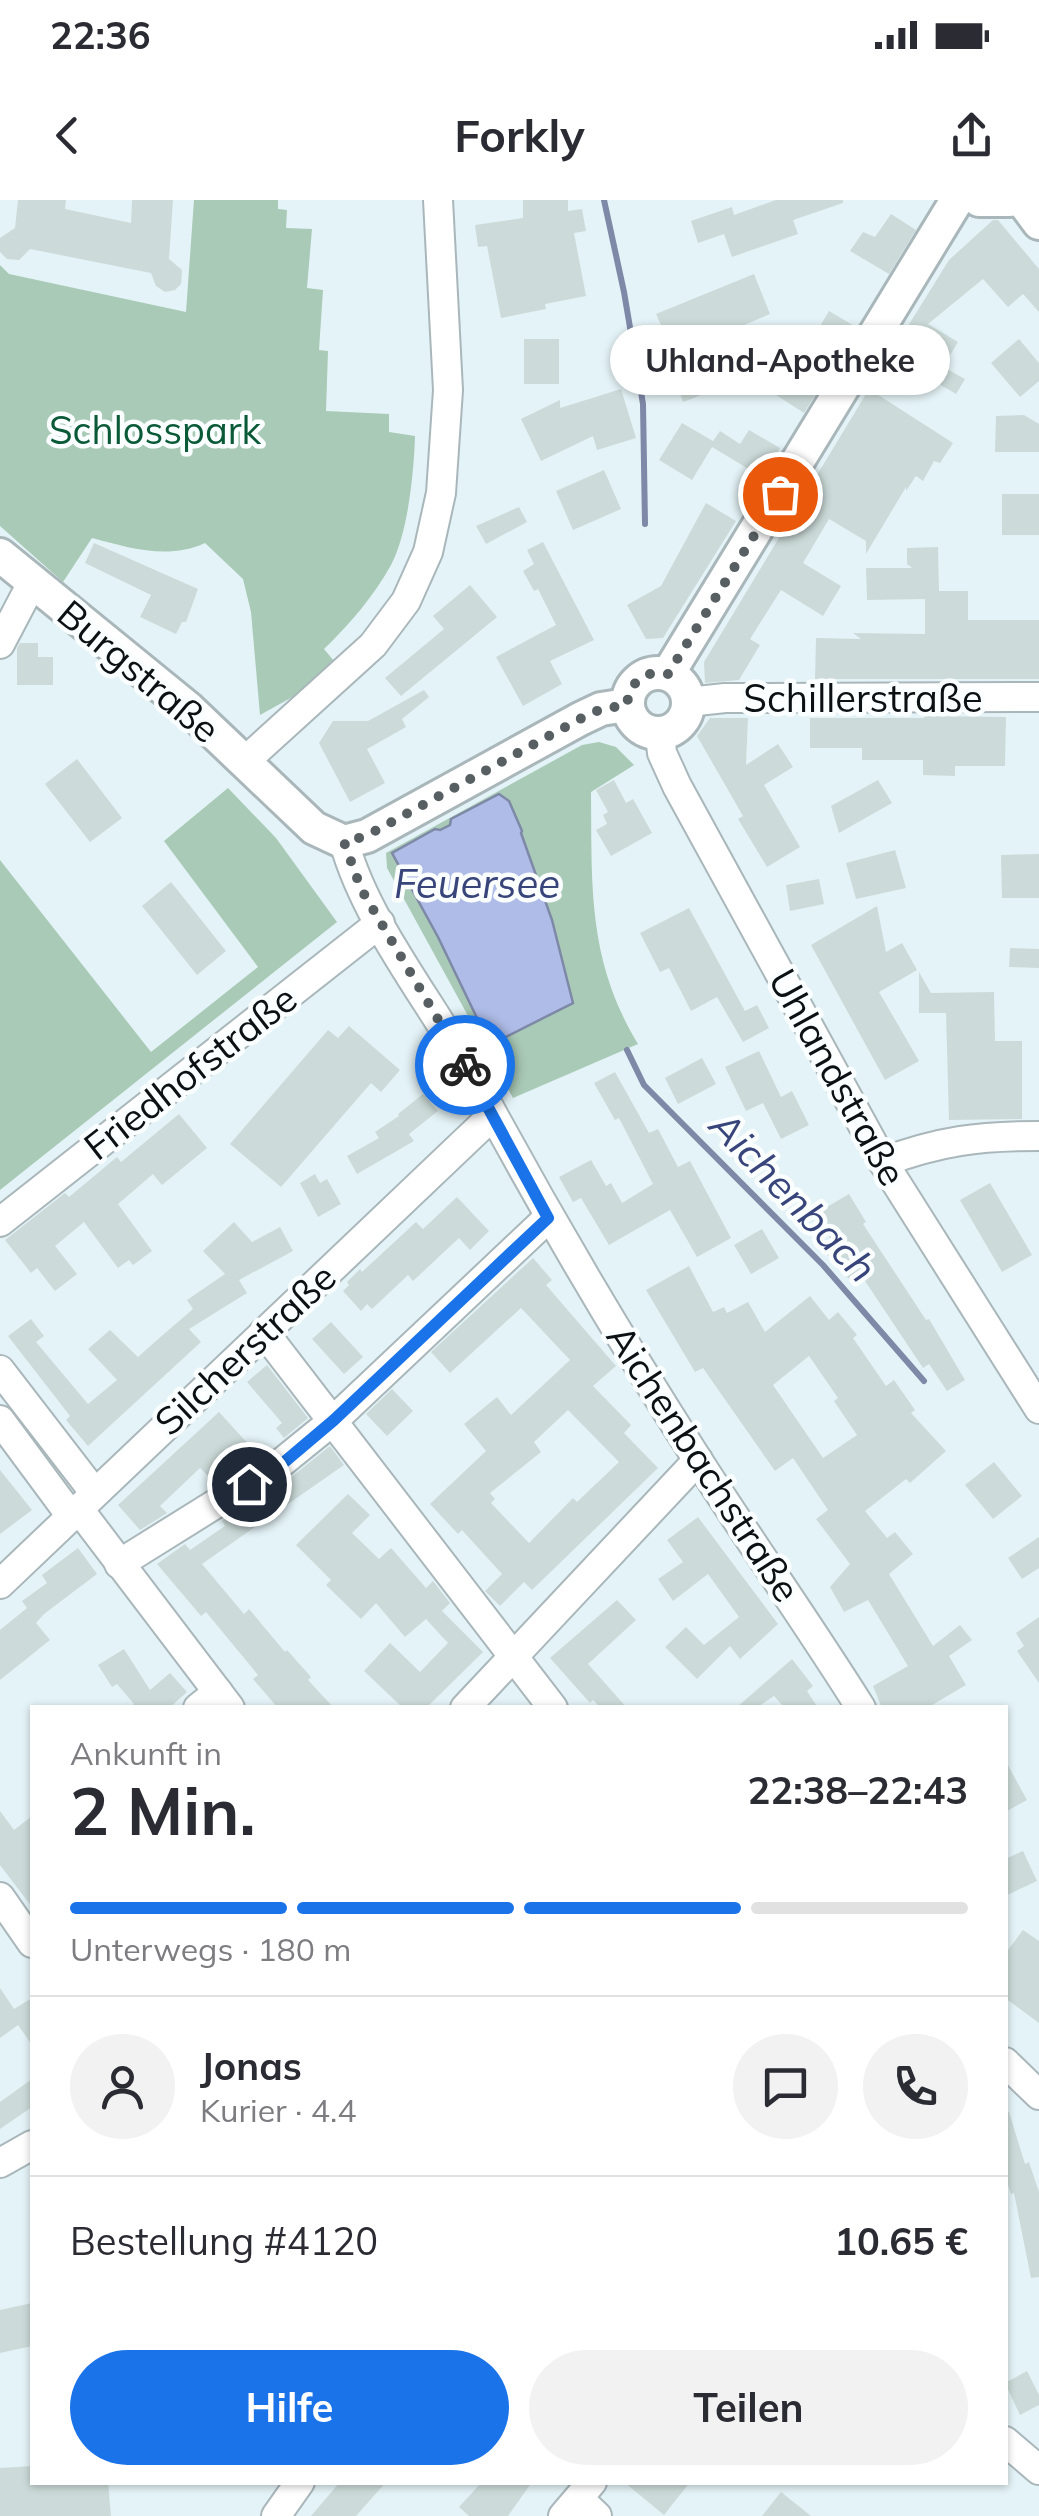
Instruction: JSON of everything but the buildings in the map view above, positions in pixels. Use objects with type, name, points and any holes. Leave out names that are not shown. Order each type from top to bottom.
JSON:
[{"type":"main road","points":[[668,674],[957,200]]},
{"type":"main road","points":[[979,200],[1010,200]]},
{"type":"main road","points":[[1022,200],[1039,223]]},
{"type":"main road","name":"Burgstraße","points":[[0,554],[189,709],[244,762]]},
{"type":"main road","points":[[658,672],[668,674],[682,685],[688,702],[678,726],[660,734],[635,723],[627,705],[628,695],[639,678],[658,672]]},
{"type":"main road","points":[[244,762],[314,828],[344,842],[366,836],[580,719],[601,709],[627,705]]},
{"type":"street","points":[[244,762],[372,645],[406,600],[428,552],[441,493],[448,390],[438,200]]},
{"type":"street","name":"Burgstraße","points":[[0,644],[34,582]]},
{"type":"street","name":"Schillerstraße","points":[[688,702],[726,698],[1039,698]]},
{"type":"street","name":"Uhlandstraße","points":[[660,734],[662,753],[677,786],[884,1162],[1039,1410]]},
{"type":"street","name":"Aichenbachstraße","points":[[344,842],[351,868],[380,922],[474,1081],[548,1218],[698,1460],[798,1606],[859,1705]]},
{"type":"street","name":"Friedhofstraße","points":[[0,1222],[380,922]]},
{"type":"street","name":"Silcherstraße","points":[[0,1584],[492,1116]]},
{"type":"street","points":[[884,1162],[932,1144],[987,1136],[1039,1136]]},
{"type":"street","points":[[119,1564],[282,1464],[334,1420],[548,1218]]},
{"type":"street","points":[[264,1332],[551,1705]]},
{"type":"street","points":[[0,1370],[119,1564],[216,1702]]},
{"type":"street","points":[[0,1420],[81,1505]]},
{"type":"street","points":[[468,1705],[698,1460]]},
{"type":"street","points":[[0,1897],[30,1939]]},
{"type":"street","points":[[1008,2065],[1039,2095]]},
{"type":"street","points":[[0,2163],[30,2146]]},
{"type":"street","points":[[1008,2442],[1039,2468]]},
{"type":"street","points":[[276,2516],[298,2485]]},
{"type":"green space","name":"Schlosspark","points":[[194,200],[278,200],[278,209],[287,210],[286,228],[312,229],[307,288],[323,290],[319,350],[328,351],[326,411],[389,414],[389,432],[415,436],[406,520],[391,565],[360,610],[324,649],[334,661],[314,685],[260,715],[251,612],[243,579],[205,543],[163,552],[92,538],[63,582],[0,526],[0,265],[9,274],[186,312]]},
{"type":"green space","points":[[599,742],[616,747],[634,765],[591,792],[593,890],[601,952],[621,1013],[638,1044],[513,1098],[387,868],[386,853],[582,745]]},
{"type":"green space","points":[[228,788],[276,838],[337,922],[0,1190],[0,860],[151,1052],[258,967],[164,841]]},
{"type":"water","name":"Feuersee","points":[[499,794],[509,801],[522,831],[552,920],[573,1003],[490,1045],[392,853],[450,825],[451,819]]},
{"type":"waterway","name":"Aichenbach","points":[[604,200],[643,404],[645,524]]},
{"type":"waterway","name":"Aichenbach","points":[[627,1050],[644,1085],[823,1265],[924,1381]]},
{"type":"way so far","points":[[465,1065],[361,889],[344,842],[366,836],[580,719],[601,709],[627,705],[632,686],[639,678],[658,672],[668,674],[780,494]]},
{"type":"place","name":"Uhland-Apotheke","points":[[780,494]]},
{"type":"route","points":[[249,1484],[282,1464],[334,1420],[548,1218],[465,1065]]}]
